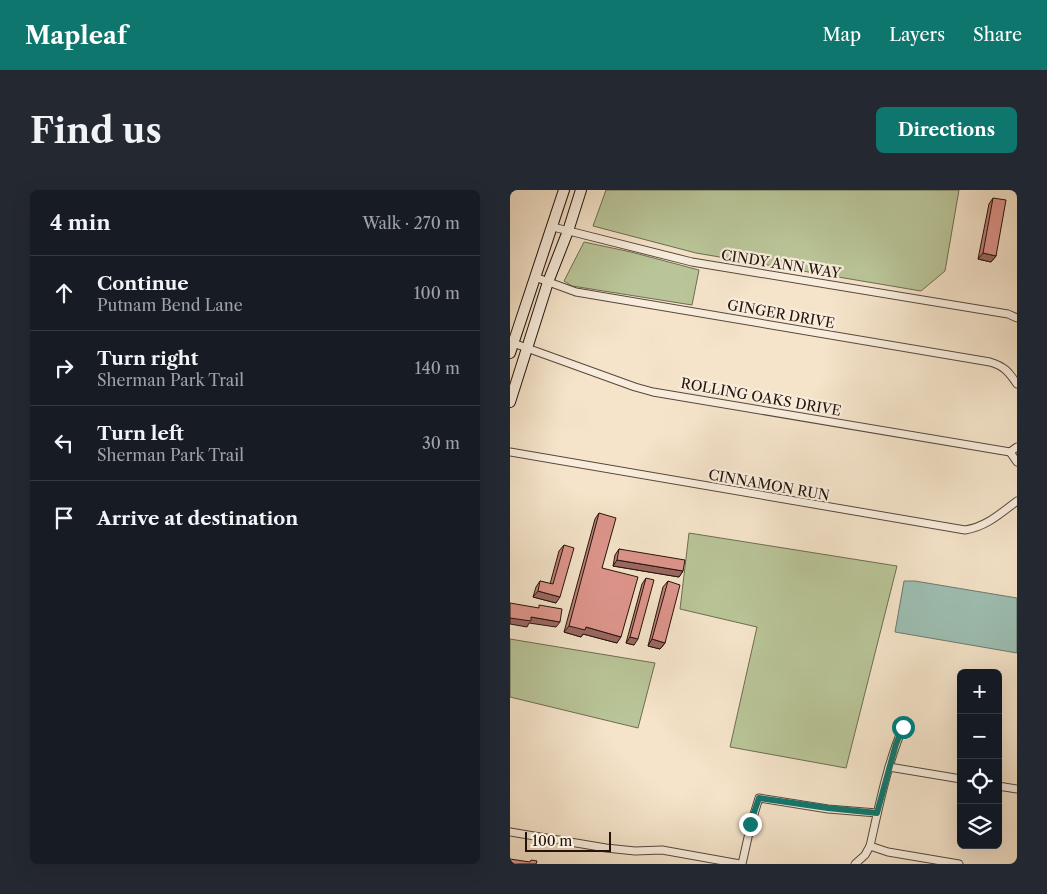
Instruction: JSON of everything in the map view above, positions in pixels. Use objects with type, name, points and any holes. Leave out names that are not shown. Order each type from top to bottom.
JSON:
[{"type":"main road","points":[[512,348],[564,190]]},
{"type":"main road","points":[[510,402],[548,282],[568,231],[581,190]]},
{"type":"street","name":"CINDY ANN WAY","points":[[553,227],[692,262],[1008,314],[1017,318]]},
{"type":"street","name":"GINGER DRIVE","points":[[534,278],[576,292],[990,362],[1000,365],[1008,371],[1017,384]]},
{"type":"street","name":"CINDY ANN WAY","points":[[1008,314],[1017,312]]},
{"type":"street","name":"ROLLING OAKS DRIVE","points":[[512,348],[528,348],[653,392],[1010,452]]},
{"type":"street","points":[[1017,447],[1010,452],[1017,462]]},
{"type":"street","name":"CINNAMON RUN","points":[[510,452],[952,529],[976,529],[1017,501]]},
{"type":"street","points":[[855,864],[865,855],[870,846],[889,767],[903,727]]},
{"type":"street","points":[[889,767],[957,778]]},
{"type":"street","points":[[1002,787],[1017,789]]},
{"type":"street","points":[[510,832],[606,848],[662,850],[741,864],[750,824],[759,798],[877,813]]},
{"type":"street","points":[[870,846],[888,852],[959,864]]},
{"type":"green space","points":[[606,190],[959,190],[945,271],[921,291],[696,253],[593,226]]},
{"type":"green space","points":[[584,242],[699,270],[692,305],[572,286],[564,281]]},
{"type":"green space","points":[[689,533],[897,566],[846,768],[730,747],[757,627],[680,609]]},
{"type":"green space","points":[[510,639],[655,663],[638,728],[510,697]]},
{"type":"water","points":[[904,581],[915,581],[1017,598],[1017,653],[895,632]]},
{"type":"building","points":[[993,198],[1006,200],[996,256],[983,253]]},
{"type":"building","points":[[599,513],[616,518],[602,568],[638,577],[621,637],[586,627],[585,630],[569,626]]},
{"type":"building","points":[[564,545],[574,548],[560,597],[538,591],[540,581],[553,584]]},
{"type":"building","points":[[619,549],[685,560],[683,571],[617,560]]},
{"type":"building","points":[[646,578],[654,580],[638,639],[630,637]]},
{"type":"building","points":[[668,581],[680,585],[665,643],[652,639]]},
{"type":"building","points":[[510,603],[539,608],[539,605],[562,609],[560,622],[531,617],[531,621],[510,618]]},
{"type":"building","points":[[510,859],[530,862],[531,860],[537,861],[536,864],[510,864]]},
{"type":"route","points":[[750,824],[759,798],[877,813],[896,744],[903,727]]}]
